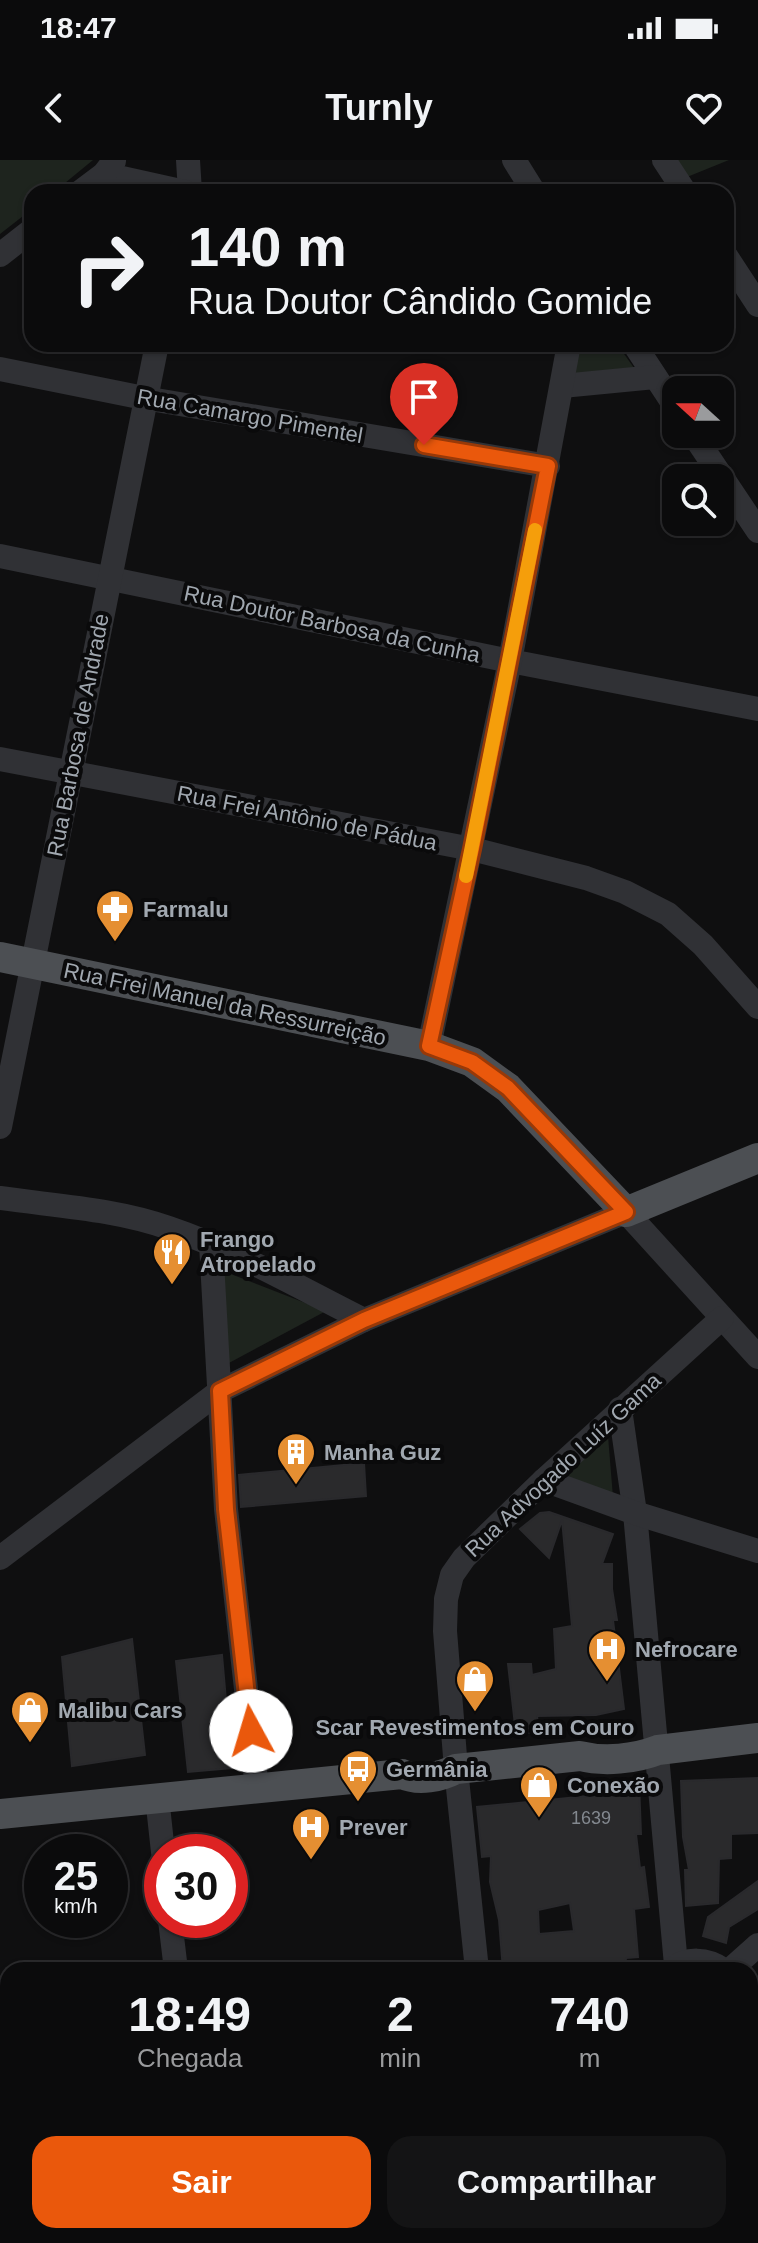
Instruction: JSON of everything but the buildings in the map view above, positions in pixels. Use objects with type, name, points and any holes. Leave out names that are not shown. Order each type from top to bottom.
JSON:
[{"type":"main road","name":"Rua Frei Manuel da Ressurreição","points":[[0,957],[429,1046],[472,1062],[508,1088],[626,1212]]},
{"type":"main road","points":[[626,1212],[758,1158]]},
{"type":"main road","points":[[0,1814],[402,1774],[410,1766],[444,1764],[456,1769],[580,1756],[594,1760],[758,1738]]},
{"type":"street","points":[[187,184],[188,160]]},
{"type":"street","points":[[514,160],[529,184]]},
{"type":"street","points":[[664,160],[680,184]]},
{"type":"street","points":[[89,184],[109,167],[162,184]]},
{"type":"street","points":[[0,255],[24,236]]},
{"type":"street","points":[[734,268],[758,305]]},
{"type":"street","name":"Rua Barbosa de Andrade","points":[[0,1127],[155,352]]},
{"type":"street","points":[[429,1046],[510,661],[568,352]]},
{"type":"street","points":[[639,352],[662,387]]},
{"type":"street","name":"Rua Camargo Pimentel","points":[[0,369],[144,398],[548,466]]},
{"type":"street","points":[[562,386],[655,377]]},
{"type":"street","points":[[702,448],[758,531]]},
{"type":"street","name":"Rua Doutor Barbosa da Cunha","points":[[0,556],[758,709]]},
{"type":"street","name":"Rua Frei Antônio de Pádua","points":[[0,759],[472,849],[586,878],[625,892],[668,914],[703,945],[758,1007]]},
{"type":"street","points":[[0,1198],[128,1217],[167,1227],[211,1244],[364,1320]]},
{"type":"street","points":[[0,1558],[220,1391],[364,1320],[626,1212],[758,1357]]},
{"type":"street","points":[[211,1244],[226,1509],[257,1788]]},
{"type":"street","name":"Rua Advogado Luíz Gama","points":[[476,1962],[445,1631],[448,1586],[464,1558],[620,1409],[722,1318]]},
{"type":"street","points":[[620,1409],[635,1513],[658,1750],[673,1962]]},
{"type":"street","points":[[544,1480],[635,1513],[758,1551]]},
{"type":"street","points":[[157,1797],[161,1834]]},
{"type":"street","points":[[172,1938],[175,1962]]},
{"type":"street","points":[[739,1962],[758,1945]]},
{"type":"shaded area","points":[[0,160],[93,160],[64,184],[24,184],[24,215],[0,234]]},
{"type":"shaded area","points":[[675,160],[729,160],[687,177]]},
{"type":"shaded area","points":[[570,352],[623,352],[634,368],[566,380]]},
{"type":"shaded area","points":[[218,1269],[326,1311],[227,1364]]},
{"type":"shaded area","points":[[608,1436],[613,1497],[563,1476]]},
{"type":"slow traffic","points":[[466,876],[535,530]]},
{"type":"place","name":"Farmalu","points":[[115,943]]},
{"type":"place","name":"Frango Atropelado","points":[[172,1286]]},
{"type":"place","name":"Manha Guz","points":[[296,1486]]},
{"type":"place","name":"Nefrocare","points":[[607,1683]]},
{"type":"place","name":"Scar Revestimentos em Couro","points":[[475,1713]]},
{"type":"place","name":"Malibu Cars","points":[[30,1744]]},
{"type":"place","name":"Germânia","points":[[358,1803]]},
{"type":"place","name":"Conexão","points":[[539,1819]]},
{"type":"place","name":"Prever","points":[[311,1861]]},
{"type":"route","points":[[251,1731],[223,1478],[220,1391],[364,1320],[626,1212],[508,1088],[472,1062],[429,1046],[472,849],[548,466],[424,445]]}]
